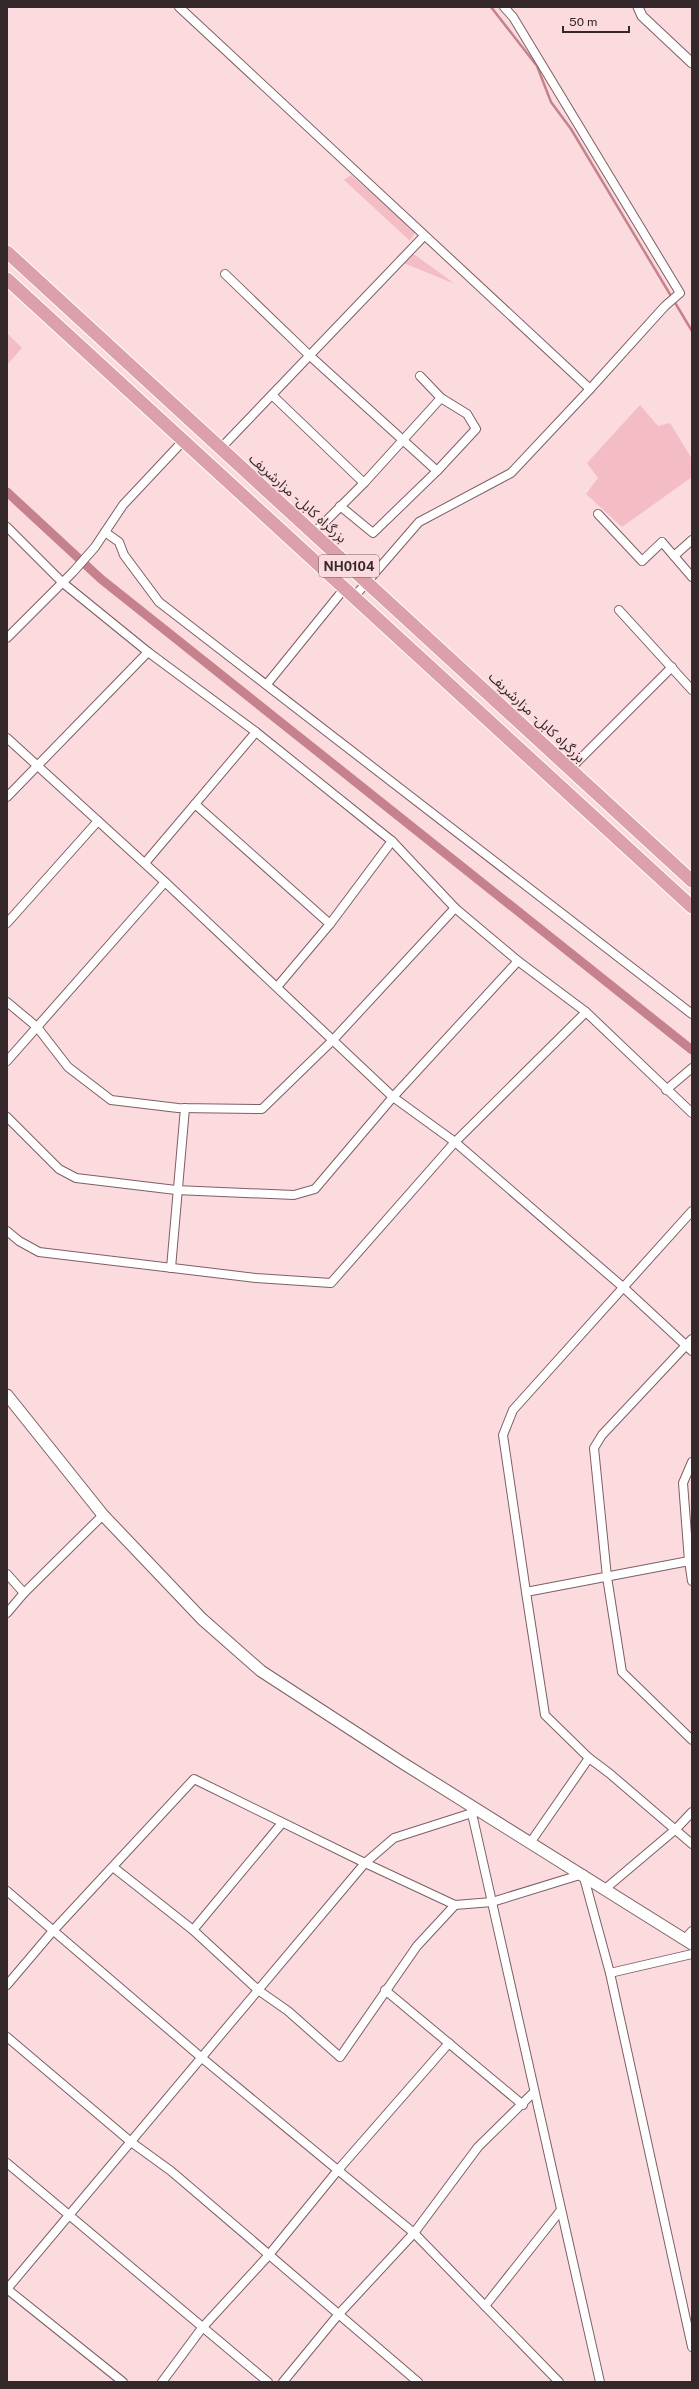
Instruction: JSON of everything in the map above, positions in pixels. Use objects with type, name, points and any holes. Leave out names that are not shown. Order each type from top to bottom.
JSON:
[{"type":"highway","name":"بزرگراه کابل - مزارشریف","points":[[7,252],[692,880]]},
{"type":"highway","name":"NH0104","points":[[7,278],[692,907]]},
{"type":"main road","points":[[7,1394],[103,1516],[202,1619],[262,1671],[471,1809],[583,1874],[605,1890],[690,1938]]},
{"type":"street","points":[[179,7],[334,149],[424,236],[590,389]]},
{"type":"street","points":[[267,684],[349,593],[367,583],[419,522],[511,473],[665,306],[680,293],[513,17],[504,7]]},
{"type":"street","points":[[638,7],[642,16],[692,63]]},
{"type":"street","points":[[221,448],[424,236]]},
{"type":"street","points":[[225,274],[310,355],[403,438],[437,471]]},
{"type":"street","points":[[340,506],[373,533],[437,471],[476,429],[467,414],[441,398],[420,376]]},
{"type":"street","points":[[272,395],[364,483]]},
{"type":"street","points":[[314,533],[364,483],[403,438],[441,398]]},
{"type":"street","points":[[7,638],[73,572],[95,547],[123,505],[184,440]]},
{"type":"street","points":[[598,514],[642,561],[662,542],[692,577]]},
{"type":"street","points":[[7,527],[63,583],[148,652],[256,732],[392,841],[455,908],[518,961],[586,1012],[666,1090],[692,1112]]},
{"type":"street","points":[[105,532],[119,542],[124,556],[160,602],[692,1014]]},
{"type":"street","points":[[674,556],[692,540]]},
{"type":"street","points":[[620,610],[692,690]]},
{"type":"street","points":[[7,796],[36,764],[148,652]]},
{"type":"street","points":[[570,769],[672,667]]},
{"type":"street","points":[[145,864],[256,732]]},
{"type":"street","points":[[7,738],[165,882],[393,1097],[455,1142],[624,1288],[689,1348]]},
{"type":"street","points":[[195,804],[330,924]]},
{"type":"street","points":[[7,923],[98,821]]},
{"type":"street","points":[[277,987],[330,924],[392,841]]},
{"type":"street","points":[[7,1061],[165,882]]},
{"type":"street","points":[[7,1002],[37,1027],[68,1067],[111,1100],[184,1108],[262,1109],[333,1040],[455,908]]},
{"type":"street","points":[[7,1116],[59,1169],[76,1178],[176,1190],[294,1195],[315,1189],[393,1097],[518,961]]},
{"type":"street","points":[[7,1231],[19,1242],[39,1252],[256,1278],[331,1283],[455,1142],[586,1012]]},
{"type":"street","points":[[666,1090],[692,1068]]},
{"type":"street","points":[[170,1268],[184,1108]]},
{"type":"street","points":[[692,1211],[624,1288],[512,1410],[503,1435],[545,1715],[589,1758],[676,1829],[692,1844]]},
{"type":"street","points":[[692,1339],[689,1348],[602,1435],[594,1448],[607,1577],[622,1672],[692,1740]]},
{"type":"street","points":[[692,1462],[683,1483],[688,1561],[692,1581]]},
{"type":"street","points":[[7,1613],[24,1593],[103,1516]]},
{"type":"street","points":[[526,1592],[688,1561]]},
{"type":"street","points":[[7,1574],[24,1593]]},
{"type":"street","points":[[530,1843],[589,1758]]},
{"type":"street","points":[[7,1985],[52,1932],[194,1779],[365,1864],[455,1905],[492,1902],[583,1874],[610,1974],[692,2347]]},
{"type":"street","points":[[123,2382],[7,2289],[365,1864],[394,1838],[471,1809],[598,2381]]},
{"type":"street","points":[[605,1890],[676,1829],[692,1812]]},
{"type":"street","points":[[193,1930],[282,1823]]},
{"type":"street","points":[[113,1867],[193,1930],[258,1990],[288,2012],[340,2057],[385,1990],[417,1946],[455,1905]]},
{"type":"street","points":[[7,1891],[52,1932],[414,2233],[559,2382]]},
{"type":"street","points":[[610,1974],[692,1954]]},
{"type":"street","points":[[385,1990],[523,2105]]},
{"type":"street","points":[[7,2037],[131,2142],[171,2171],[268,2256],[418,2382]]},
{"type":"street","points":[[162,2382],[202,2328],[268,2256],[338,2170],[449,2043]]},
{"type":"street","points":[[283,2382],[338,2315],[414,2233],[478,2147],[523,2105],[534,2092]]},
{"type":"street","points":[[7,2163],[268,2382]]},
{"type":"street","points":[[485,2306],[561,2210]]},
{"type":"shaded area","points":[[351,175],[416,231],[410,241],[344,180]]},
{"type":"shaded area","points":[[411,252],[455,284],[401,262]]},
{"type":"shaded area","points":[[7,333],[22,348],[7,365]]},
{"type":"shaded area","points":[[640,405],[658,426],[670,423],[692,459],[692,477],[622,527],[586,494],[598,478],[587,463]]},
{"type":"waterway","points":[[491,7],[537,66],[551,102],[571,129],[692,331]]},
{"type":"waterway","points":[[7,492],[101,579],[692,1050]]}]
